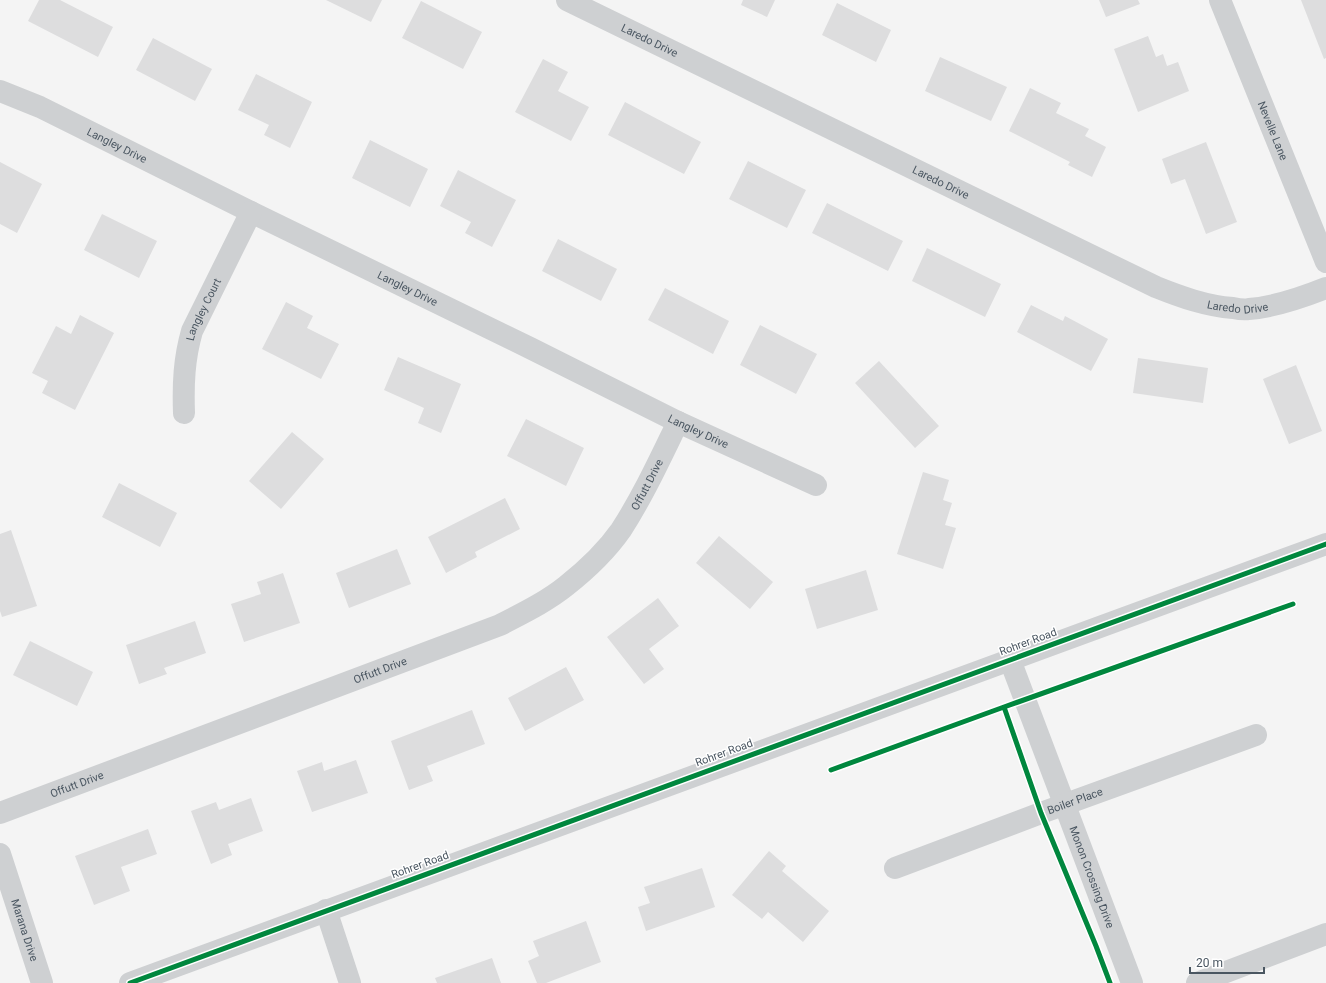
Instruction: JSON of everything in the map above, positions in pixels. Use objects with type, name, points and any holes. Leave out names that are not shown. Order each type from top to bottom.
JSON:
[{"type":"street","name":"Laredo Drive","points":[[567,0],[1156,287],[1193,301],[1220,307],[1247,310],[1271,306],[1303,297],[1326,288]]},
{"type":"street","name":"Nevelle Lane","points":[[1220,0],[1326,262]]},
{"type":"street","name":"Langley Drive","points":[[0,91],[40,107],[678,422],[816,485]]},
{"type":"street","name":"Langley Court","points":[[184,413],[184,383],[187,349],[192,331],[251,212]]},
{"type":"street","name":"Offutt Drive","points":[[0,813],[500,625],[536,607],[566,587],[589,566],[620,531],[640,499],[678,422]]},
{"type":"street","name":"Rohrer Road","points":[[130,983],[1326,544]]},
{"type":"street","name":"Monon Crossing Drive","points":[[1010,660],[1132,983]]},
{"type":"street","name":"Boiler Place","points":[[895,868],[1064,804],[1256,735]]},
{"type":"street","name":"Marana Drive","points":[[0,854],[42,983]]},
{"type":"street","points":[[326,910],[350,983]]},
{"type":"street","points":[[1197,983],[1326,934]]},
{"type":"building","points":[[39,0],[60,0],[113,27],[98,57],[28,21]]},
{"type":"building","points":[[326,0],[382,0],[371,22]]},
{"type":"building","points":[[743,0],[775,0],[767,17],[741,5]]},
{"type":"building","points":[[1099,0],[1138,0],[1140,4],[1106,17]]},
{"type":"building","points":[[1301,0],[1326,0],[1326,58],[1324,59]]},
{"type":"building","points":[[421,1],[482,32],[463,69],[402,38]]},
{"type":"building","points":[[837,3],[891,30],[876,62],[822,35]]},
{"type":"building","points":[[1148,36],[1156,57],[1163,54],[1167,66],[1178,62],[1189,91],[1138,112],[1114,49]]},
{"type":"building","points":[[153,38],[212,69],[195,101],[136,70]]},
{"type":"building","points":[[940,57],[1007,87],[991,121],[925,91]]},
{"type":"building","points":[[543,59],[568,72],[558,91],[589,107],[571,141],[515,112]]},
{"type":"building","points":[[256,74],[312,102],[290,148],[264,135],[269,125],[238,110]]},
{"type":"building","points":[[1030,88],[1061,103],[1056,113],[1089,129],[1085,136],[1106,147],[1092,177],[1068,165],[1070,162],[1009,131]]},
{"type":"building","points":[[625,102],[701,142],[684,174],[608,135]]},
{"type":"building","points":[[370,140],[428,169],[410,207],[352,178]]},
{"type":"building","points":[[1206,142],[1237,222],[1206,234],[1185,179],[1171,184],[1162,159]]},
{"type":"building","points":[[748,161],[806,190],[787,228],[729,199]]},
{"type":"building","points":[[0,162],[42,184],[17,233],[0,224]]},
{"type":"building","points":[[458,170],[516,200],[492,247],[465,233],[471,222],[440,206]]},
{"type":"building","points":[[827,203],[903,241],[888,271],[812,233]]},
{"type":"building","points":[[102,214],[157,241],[139,278],[84,250]]},
{"type":"building","points":[[558,239],[617,269],[601,301],[542,271]]},
{"type":"building","points":[[927,248],[1001,284],[985,317],[912,281]]},
{"type":"building","points":[[665,288],[729,321],[713,354],[648,320]]},
{"type":"building","points":[[286,302],[313,316],[307,328],[339,344],[321,379],[262,349]]},
{"type":"building","points":[[1031,305],[1063,321],[1065,316],[1108,339],[1091,371],[1017,332]]},
{"type":"building","points":[[80,315],[114,333],[75,410],[42,393],[48,381],[32,373],[56,326],[71,334]]},
{"type":"building","points":[[760,325],[817,354],[796,394],[740,365]]},
{"type":"building","points":[[398,357],[461,384],[441,433],[418,423],[424,408],[384,390]]},
{"type":"building","points":[[1138,358],[1208,368],[1203,403],[1133,393]]},
{"type":"building","points":[[879,361],[939,426],[915,448],[855,383]]},
{"type":"building","points":[[1296,365],[1322,431],[1289,444],[1263,379]]},
{"type":"building","points":[[526,419],[584,448],[566,486],[507,456]]},
{"type":"building","points":[[292,432],[324,459],[281,509],[249,481]]},
{"type":"building","points":[[923,472],[949,480],[943,500],[952,503],[945,525],[956,528],[943,569],[897,554]]},
{"type":"building","points":[[119,483],[177,513],[160,547],[102,517]]},
{"type":"building","points":[[505,498],[520,529],[475,552],[477,557],[446,573],[428,537]]},
{"type":"building","points":[[11,530],[37,606],[2,617],[0,611],[0,534]]},
{"type":"building","points":[[719,536],[773,582],[750,609],[696,563]]},
{"type":"building","points":[[397,549],[411,584],[349,608],[336,573]]},
{"type":"building","points":[[866,570],[878,610],[817,629],[805,589]]},
{"type":"building","points":[[283,573],[300,623],[244,642],[231,604],[261,594],[257,582]]},
{"type":"building","points":[[658,598],[679,626],[649,649],[664,669],[644,684],[607,637]]},
{"type":"building","points":[[195,621],[206,653],[164,668],[167,674],[139,684],[126,645]]},
{"type":"building","points":[[30,641],[93,672],[77,706],[13,675]]},
{"type":"building","points":[[566,667],[584,700],[525,731],[508,698]]},
{"type":"building","points":[[472,710],[485,744],[427,766],[433,781],[409,790],[391,741]]},
{"type":"building","points":[[356,760],[368,793],[312,812],[297,771],[322,762],[324,771]]},
{"type":"building","points":[[251,798],[263,831],[228,844],[232,855],[211,864],[191,811],[216,802],[219,810]]},
{"type":"building","points":[[148,829],[157,854],[121,867],[130,891],[94,905],[75,856]]},
{"type":"building","points":[[769,851],[786,866],[782,871],[829,911],[803,942],[768,912],[762,919],[732,895]]},
{"type":"building","points":[[702,868],[715,907],[646,931],[638,907],[650,903],[644,887]]},
{"type":"building","points":[[586,921],[601,962],[546,983],[537,983],[528,961],[539,956],[533,941]]},
{"type":"building","points":[[492,958],[501,983],[437,983],[435,978]]},
{"type":"cycle path","points":[[130,983],[1326,544]]},
{"type":"cycle path","points":[[1110,983],[1041,813],[1004,707],[1293,604]]},
{"type":"cycle path","points":[[831,770],[1004,707]]}]
